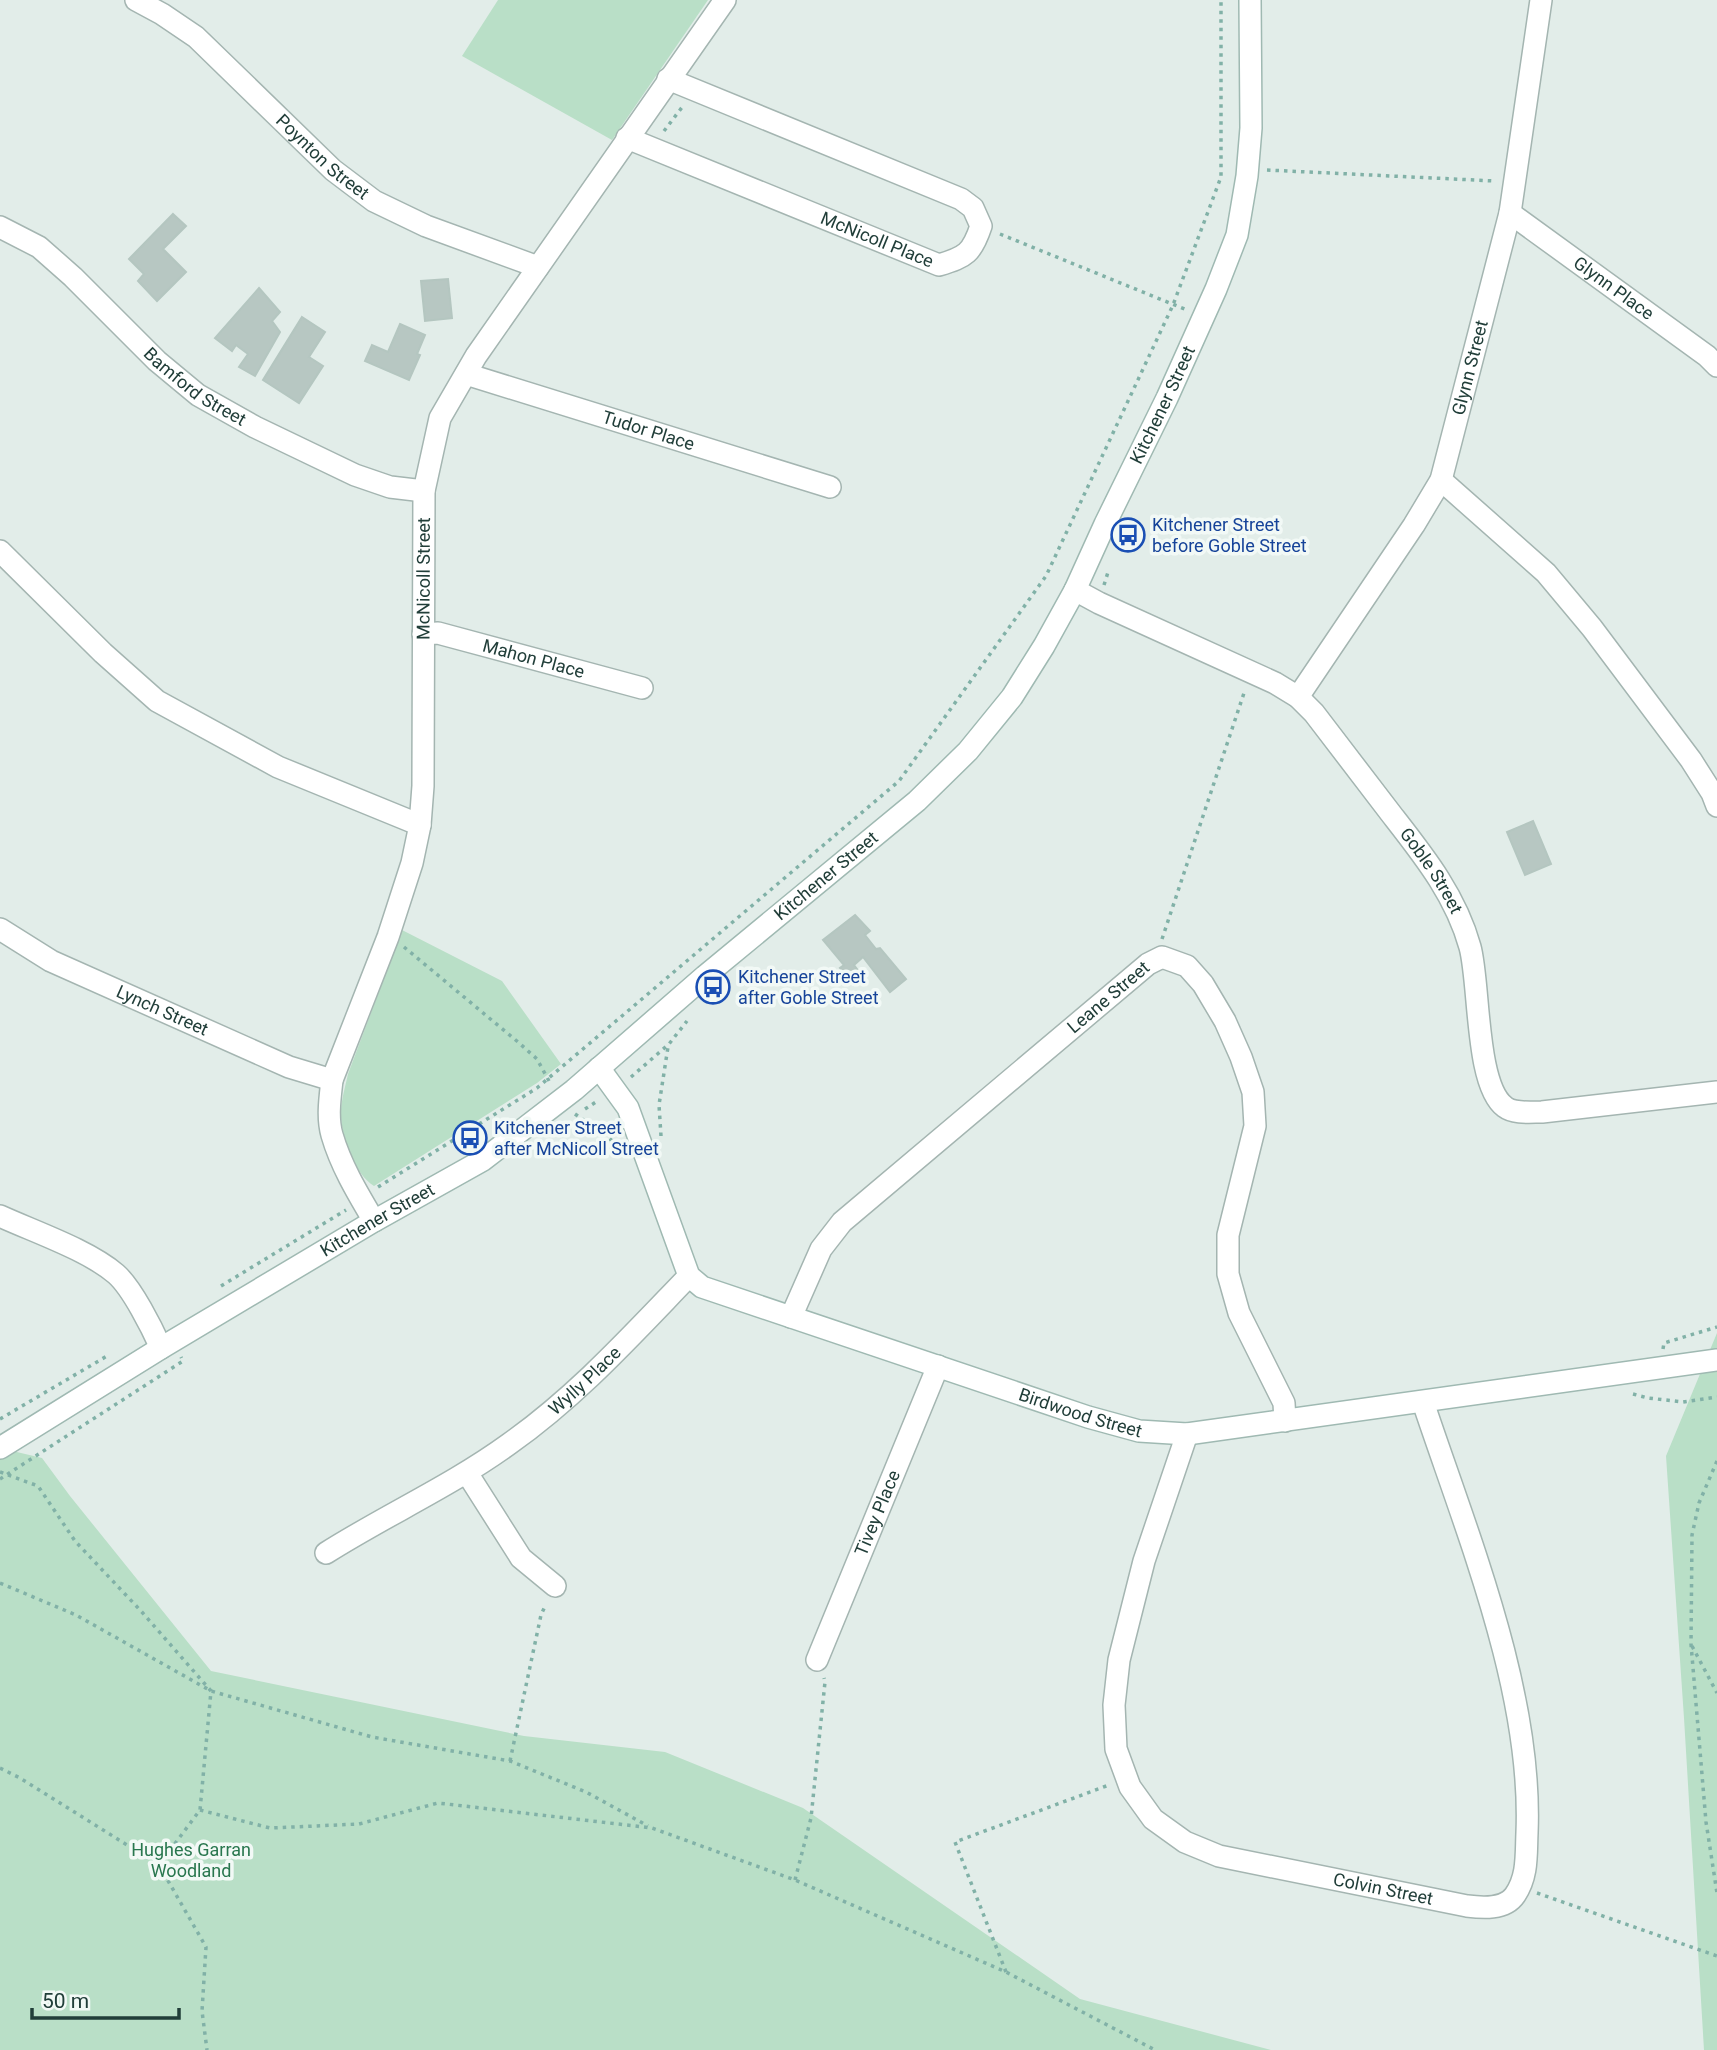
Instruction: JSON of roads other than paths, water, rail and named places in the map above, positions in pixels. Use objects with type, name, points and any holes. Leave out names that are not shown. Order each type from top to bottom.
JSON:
[{"type":"street","name":"Poynton Street","points":[[136,0],[196,37],[333,170],[374,201],[426,226],[538,267]]},
{"type":"street","name":"McNicoll Street","points":[[374,1221],[349,1176],[332,1133],[329,1101],[332,1080],[388,937],[412,863],[420,825],[423,786],[424,491],[440,418],[476,356],[725,0]]},
{"type":"street","name":"Kitchener Street","points":[[0,1448],[374,1221],[483,1160],[542,1116],[705,976],[917,801],[968,751],[1012,697],[1075,590],[1204,317],[1237,235],[1247,176],[1251,128],[1250,0]]},
{"type":"street","name":"Glynn Street","points":[[1298,697],[1414,525],[1441,480],[1510,213],[1541,0]]},
{"type":"street","name":"McNicoll Place","points":[[627,138],[939,265],[962,258],[976,242],[981,226],[973,208],[961,198],[668,79]]},
{"type":"street","name":"Glynn Place","points":[[1510,213],[1717,366]]},
{"type":"street","name":"Bamford Street","points":[[0,227],[39,247],[74,277],[158,361],[198,395],[256,427],[355,475],[390,486],[424,491]]},
{"type":"street","name":"Tudor Place","points":[[466,374],[830,486]]},
{"type":"street","points":[[1441,480],[1546,573],[1592,628],[1692,760],[1717,806]]},
{"type":"street","points":[[0,551],[103,653],[158,701],[278,767],[420,825]]},
{"type":"street","name":"Goble Street","points":[[1075,590],[1275,683],[1298,697],[1314,713],[1435,870],[1460,914],[1471,950],[1485,1064],[1492,1089],[1505,1107],[1523,1112],[1542,1112],[1717,1092]]},
{"type":"street","name":"Mahon Place","points":[[423,634],[438,633],[642,688]]},
{"type":"street","name":"Lynch Street","points":[[0,929],[51,961],[289,1066],[332,1080]]},
{"type":"street","name":"Leane Street","points":[[791,1317],[821,1249],[842,1222],[1148,964],[1162,957],[1187,966],[1203,984],[1226,1021],[1253,1091],[1255,1126],[1228,1235],[1228,1274],[1239,1313],[1284,1404],[1285,1421]]},
{"type":"street","points":[[599,1068],[628,1108],[689,1276]]},
{"type":"street","points":[[0,1216],[94,1258],[118,1275],[168,1344]]},
{"type":"street","name":"Birdwood Street","points":[[689,1276],[702,1287],[1088,1417],[1139,1431],[1187,1433],[1285,1421],[1717,1360]]},
{"type":"street","name":"Wylly Place","points":[[326,1553],[362,1530],[467,1473],[561,1405],[689,1276]]},
{"type":"street","name":"Tivey Place","points":[[817,1660],[938,1367]]},
{"type":"street","name":"Colvin Street","points":[[1187,1433],[1144,1561],[1119,1660],[1114,1705],[1116,1749],[1130,1787],[1153,1819],[1185,1842],[1219,1856],[1467,1906],[1492,1908],[1514,1897],[1526,1872],[1528,1810],[1521,1733],[1485,1586],[1423,1402]]},
{"type":"street","points":[[467,1473],[521,1558],[555,1586]]},
{"type":"place","name":"Kitchener Street before Goble Street","points":[[1128,535]]},
{"type":"place","name":"Kitchener Street after Goble Street","points":[[713,987]]},
{"type":"place","name":"Kitchener Street after McNicoll Street","points":[[470,1138]]},
{"type":"park label","name":"Hughes Garran Woodland","points":[[191,1860]]}]
